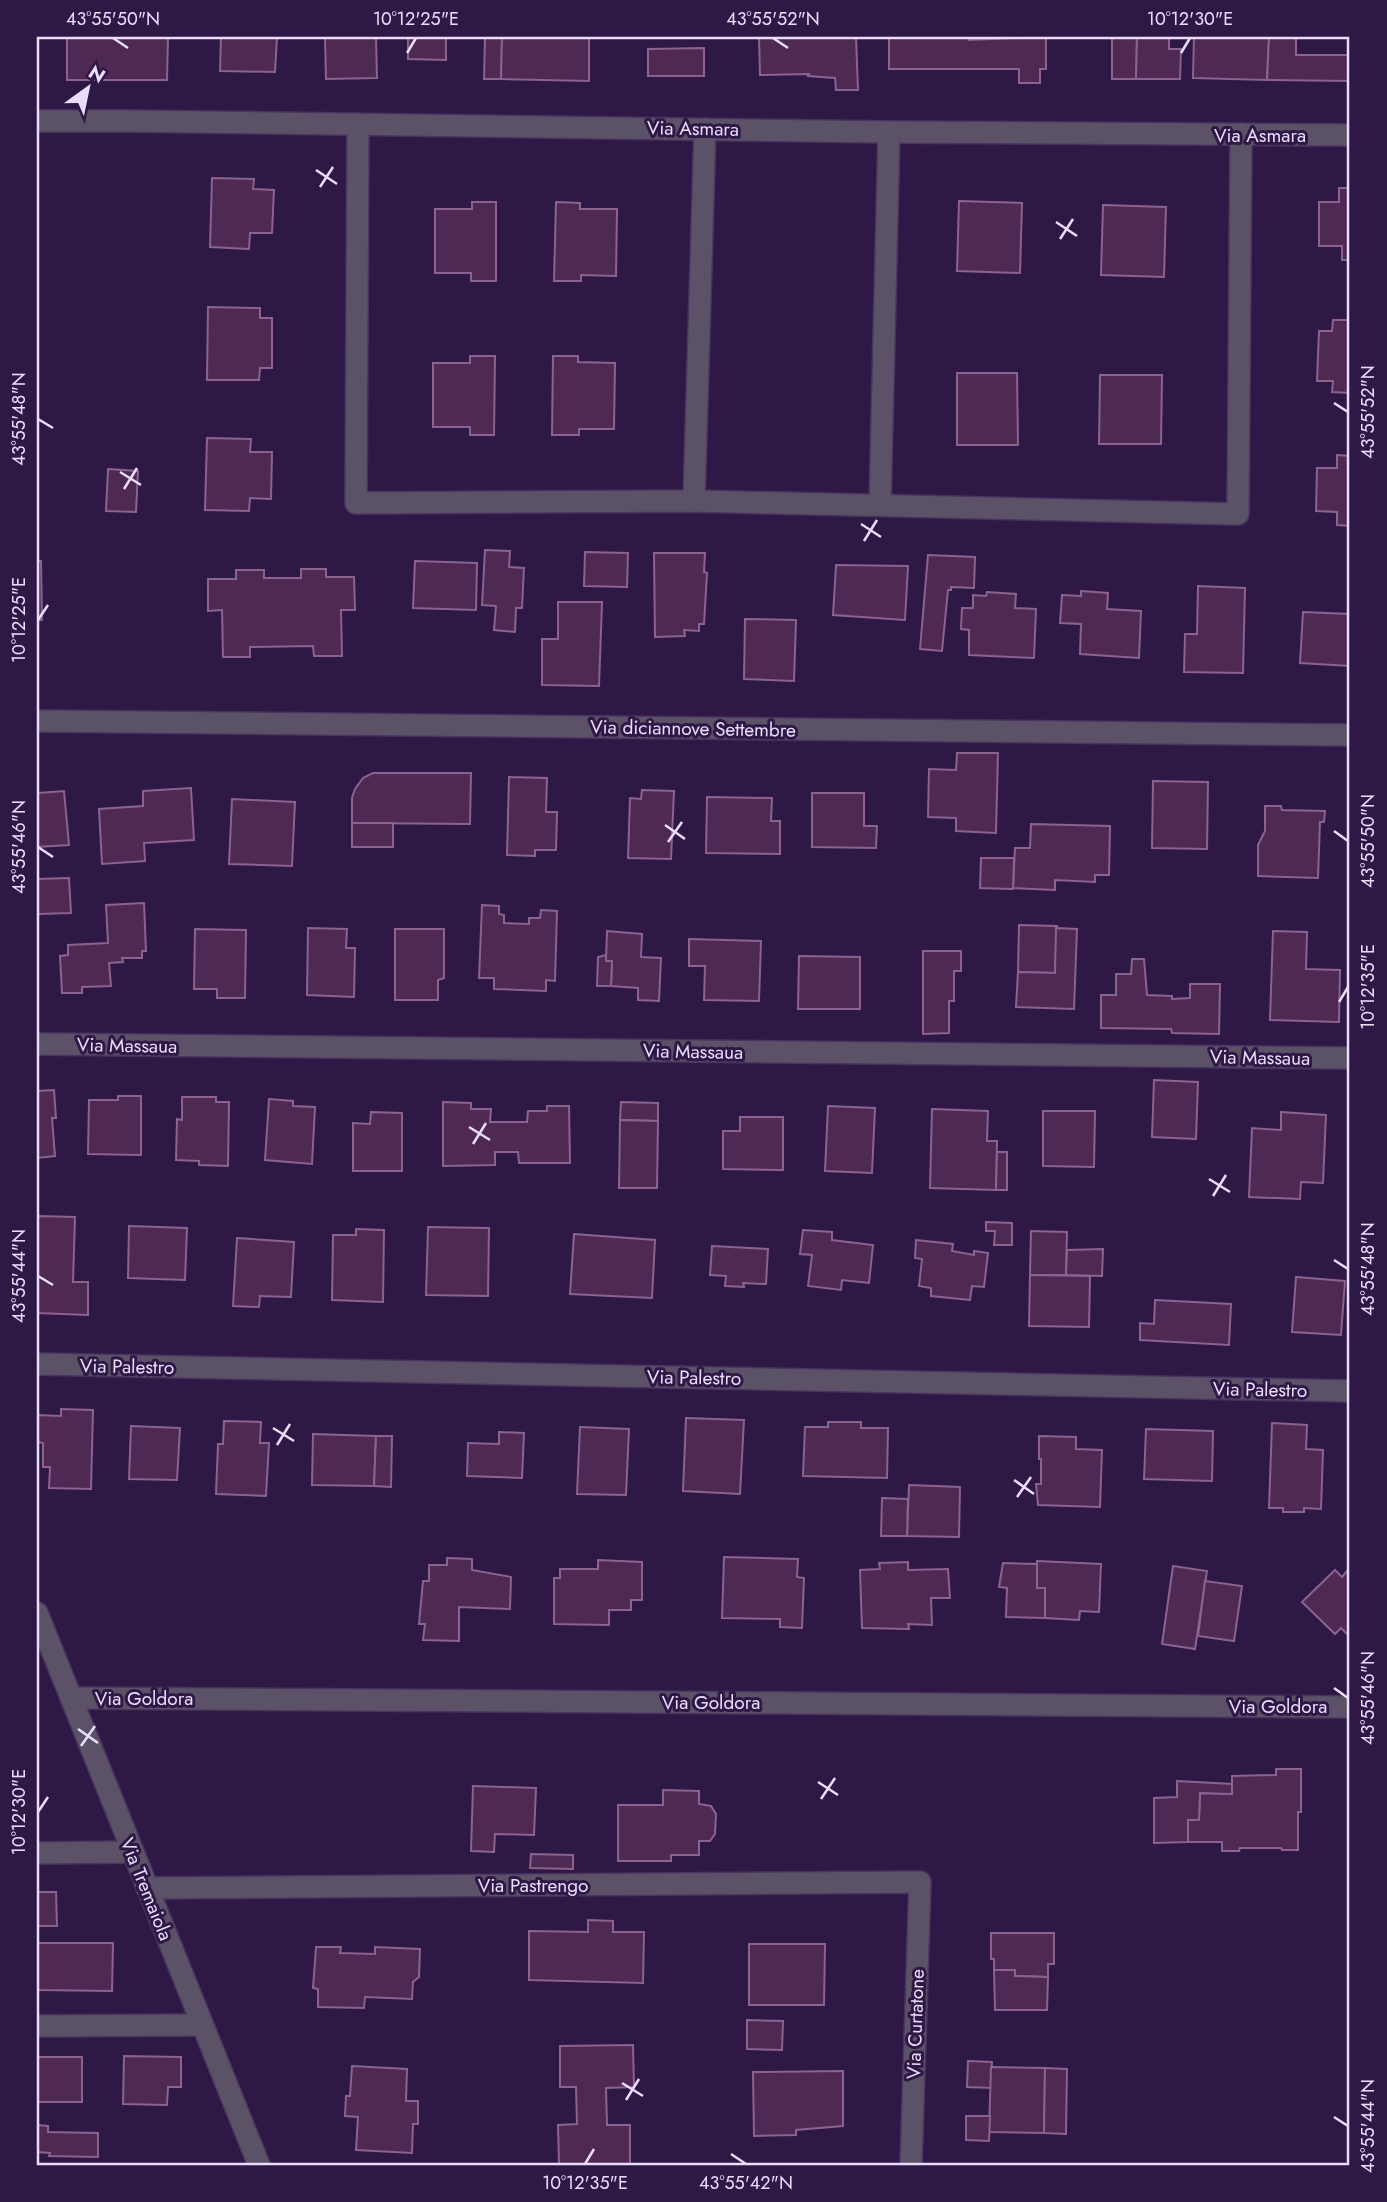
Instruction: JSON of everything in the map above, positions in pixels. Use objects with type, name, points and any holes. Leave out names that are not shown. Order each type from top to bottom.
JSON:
[{"type":"street","name":"Via Asmara","points":[[37,121],[1350,135]]},
{"type":"street","points":[[358,124],[356,503],[694,501],[1238,514],[1241,134]]},
{"type":"street","points":[[694,501],[705,128]]},
{"type":"street","points":[[880,505],[888,132]]},
{"type":"street","name":"Via diciannove Settembre","points":[[37,721],[1350,735]]},
{"type":"street","name":"Via Massaua","points":[[37,1044],[1350,1058]]},
{"type":"street","name":"Via Palestro","points":[[37,1364],[1350,1391]]},
{"type":"street","name":"Via Tremaiola","points":[[37,1613],[259,2165]]},
{"type":"street","name":"Via Goldora","points":[[71,1698],[1350,1707]]},
{"type":"street","points":[[37,1853],[132,1853]]},
{"type":"street","name":"Via Pastrengo","points":[[147,1888],[920,1882]]},
{"type":"street","name":"Via Curtatone","points":[[911,2165],[920,1882]]},
{"type":"street","points":[[37,2026],[201,2025]]},
{"type":"building","points":[[67,37],[168,37],[167,80],[67,80]]},
{"type":"building","points":[[221,37],[277,37],[275,72],[220,71]]},
{"type":"building","points":[[325,37],[376,37],[377,78],[326,79]]},
{"type":"building","points":[[408,37],[446,37],[446,60],[408,59]]},
{"type":"building","points":[[485,37],[502,37],[501,79],[484,79]]},
{"type":"building","points":[[502,37],[589,37],[589,81],[501,79]]},
{"type":"building","points":[[759,37],[856,37],[858,90],[836,90],[835,78],[808,76],[809,74],[760,75]]},
{"type":"building","points":[[889,37],[969,37],[969,40],[1046,37],[1046,69],[1040,69],[1040,83],[1019,83],[1019,69],[889,69]]},
{"type":"building","points":[[1112,37],[1137,37],[1136,79],[1112,79]]},
{"type":"building","points":[[1137,37],[1169,37],[1169,49],[1181,49],[1180,79],[1136,79]]},
{"type":"building","points":[[1194,37],[1269,38],[1267,80],[1193,78]]},
{"type":"building","points":[[1269,37],[1296,37],[1296,55],[1350,55],[1350,81],[1267,80]]},
{"type":"building","points":[[704,48],[704,76],[648,76],[648,49]]},
{"type":"building","points":[[212,178],[254,179],[253,189],[274,190],[272,233],[250,233],[249,249],[210,247]]},
{"type":"building","points":[[1339,188],[1350,188],[1350,260],[1342,260],[1342,246],[1319,246],[1319,202],[1339,202]]},
{"type":"building","points":[[959,201],[1022,203],[1020,273],[957,271]]},
{"type":"building","points":[[472,202],[496,202],[496,281],[471,281],[471,273],[435,273],[435,209],[472,209]]},
{"type":"building","points":[[556,202],[580,203],[580,209],[617,209],[616,276],[581,275],[581,281],[554,281]]},
{"type":"building","points":[[1103,205],[1166,207],[1164,277],[1101,275]]},
{"type":"building","points":[[208,307],[260,308],[260,318],[272,318],[272,368],[260,368],[259,380],[207,380]]},
{"type":"building","points":[[1333,320],[1350,320],[1350,393],[1332,392],[1333,381],[1317,381],[1319,331],[1332,331]]},
{"type":"building","points":[[470,356],[495,356],[494,435],[470,435],[470,427],[433,427],[433,363],[470,363]]},
{"type":"building","points":[[553,356],[578,356],[578,362],[615,363],[614,429],[579,429],[579,435],[552,435]]},
{"type":"building","points":[[957,373],[1017,373],[1018,445],[957,445]]},
{"type":"building","points":[[1100,375],[1162,375],[1161,444],[1099,444]]},
{"type":"building","points":[[207,438],[251,439],[250,452],[272,452],[271,499],[250,498],[249,511],[205,510]]},
{"type":"building","points":[[1337,455],[1350,456],[1350,526],[1337,525],[1337,512],[1316,511],[1317,468],[1337,468]]},
{"type":"building","points":[[108,469],[138,471],[136,512],[106,511]]},
{"type":"building","points":[[485,550],[510,551],[509,567],[524,568],[522,608],[516,608],[515,632],[494,630],[496,606],[482,605]]},
{"type":"building","points":[[585,552],[628,553],[627,587],[584,586]]},
{"type":"building","points":[[654,553],[705,553],[704,572],[707,573],[704,624],[699,624],[699,631],[684,630],[685,636],[655,637]]},
{"type":"building","points":[[928,555],[975,557],[974,588],[951,587],[951,590],[948,590],[942,651],[920,649]]},
{"type":"building","points":[[37,561],[41,561],[42,620],[37,620]]},
{"type":"building","points":[[415,561],[477,563],[476,610],[413,608]]},
{"type":"building","points":[[836,565],[908,566],[905,620],[833,615]]},
{"type":"building","points":[[301,569],[326,569],[326,577],[354,577],[355,610],[341,610],[342,656],[314,656],[313,646],[250,647],[250,657],[223,657],[222,610],[208,611],[208,579],[236,579],[236,570],[264,570],[264,578],[301,578]]},
{"type":"building","points":[[1198,586],[1245,588],[1243,673],[1184,672],[1185,634],[1197,634]]},
{"type":"building","points":[[1081,591],[1108,593],[1107,609],[1141,611],[1139,658],[1080,654],[1081,624],[1060,623],[1062,595],[1081,596]]},
{"type":"building","points":[[987,592],[1016,594],[1015,608],[1036,609],[1034,658],[969,655],[969,630],[961,629],[962,608],[973,608],[973,595],[986,596]]},
{"type":"building","points":[[558,602],[602,602],[599,686],[542,685],[542,639],[558,639]]},
{"type":"building","points":[[1303,612],[1350,614],[1350,666],[1300,663]]},
{"type":"building","points":[[745,619],[796,620],[794,681],[744,679]]},
{"type":"building","points":[[957,753],[998,753],[996,833],[956,831],[956,818],[928,817],[929,769],[956,770]]},
{"type":"building","points":[[373,773],[471,773],[470,824],[352,823],[352,798],[355,789],[363,778]]},
{"type":"building","points":[[509,777],[547,778],[546,812],[557,812],[556,850],[535,850],[535,856],[507,855]]},
{"type":"building","points":[[1153,781],[1208,782],[1207,849],[1152,848]]},
{"type":"building","points":[[37,787],[38,793],[64,791],[69,845],[37,847]]},
{"type":"building","points":[[191,788],[194,840],[144,843],[145,861],[102,864],[99,809],[143,806],[143,791]]},
{"type":"building","points":[[642,790],[674,791],[671,859],[628,858],[630,798],[641,799]]},
{"type":"building","points":[[812,793],[864,793],[864,826],[877,826],[876,848],[812,847]]},
{"type":"building","points":[[707,797],[772,798],[771,821],[780,821],[780,854],[706,853]]},
{"type":"building","points":[[232,799],[295,802],[292,866],[229,864]]},
{"type":"building","points":[[1265,806],[1281,806],[1282,810],[1325,811],[1324,822],[1320,822],[1318,878],[1258,876],[1258,845],[1265,831]]},
{"type":"building","points":[[352,823],[393,823],[393,847],[352,847]]},
{"type":"building","points":[[1031,824],[1110,826],[1109,875],[1095,875],[1095,882],[1055,880],[1055,890],[1013,888],[1015,848],[1030,848]]},
{"type":"building","points":[[981,858],[1014,858],[1013,889],[980,888]]},
{"type":"building","points":[[69,878],[71,913],[37,914],[37,879]]},
{"type":"building","points":[[144,903],[146,951],[142,951],[142,958],[122,958],[123,962],[109,963],[111,986],[82,987],[82,993],[62,993],[60,956],[68,955],[68,945],[108,943],[106,905]]},
{"type":"building","points":[[482,905],[499,906],[499,914],[504,915],[504,923],[529,924],[529,918],[540,918],[541,910],[557,911],[555,981],[546,980],[546,991],[494,989],[494,978],[479,978]]},
{"type":"building","points":[[1019,925],[1057,926],[1055,973],[1018,972]]},
{"type":"building","points":[[308,928],[347,929],[346,948],[355,948],[354,997],[307,995]]},
{"type":"building","points":[[1056,928],[1077,929],[1074,1009],[1016,1007],[1018,972],[1055,973]]},
{"type":"building","points":[[195,929],[246,930],[245,998],[217,998],[217,989],[194,989]]},
{"type":"building","points":[[395,929],[444,929],[444,978],[438,980],[438,1000],[395,1000]]},
{"type":"building","points":[[607,931],[642,934],[641,957],[661,958],[659,1001],[638,1000],[638,988],[611,986],[612,961],[606,961]]},
{"type":"building","points":[[1273,931],[1307,932],[1306,969],[1340,970],[1339,1022],[1270,1020]]},
{"type":"building","points":[[689,939],[761,941],[759,1001],[704,1000],[705,966],[689,966]]},
{"type":"building","points":[[923,951],[961,951],[961,971],[954,971],[954,1001],[949,1001],[949,1033],[923,1034]]},
{"type":"building","points":[[606,955],[606,961],[612,961],[611,986],[597,986],[598,957]]},
{"type":"building","points":[[799,956],[860,957],[860,1009],[798,1009]]},
{"type":"building","points":[[1132,959],[1144,959],[1147,995],[1172,996],[1172,999],[1190,998],[1190,984],[1220,984],[1219,1034],[1172,1033],[1171,1029],[1101,1028],[1101,995],[1116,995],[1116,974],[1131,974]]},
{"type":"building","points":[[1154,1080],[1198,1082],[1196,1139],[1152,1137]]},
{"type":"building","points":[[54,1090],[56,1118],[52,1118],[55,1156],[37,1158],[37,1091]]},
{"type":"building","points":[[118,1096],[141,1096],[141,1155],[88,1154],[89,1100],[118,1100]]},
{"type":"building","points":[[182,1097],[216,1097],[216,1102],[229,1102],[228,1166],[199,1165],[199,1161],[176,1160],[177,1119],[182,1120]]},
{"type":"building","points":[[269,1099],[293,1101],[293,1106],[315,1107],[312,1164],[265,1160]]},
{"type":"building","points":[[443,1102],[471,1103],[471,1109],[491,1109],[490,1122],[527,1122],[528,1111],[547,1111],[547,1106],[569,1106],[570,1163],[519,1163],[518,1152],[495,1152],[495,1165],[443,1166]]},
{"type":"building","points":[[621,1102],[658,1103],[658,1121],[620,1120]]},
{"type":"building","points":[[828,1106],[875,1108],[872,1173],[825,1171]]},
{"type":"building","points":[[932,1109],[988,1111],[987,1141],[997,1141],[996,1190],[930,1188]]},
{"type":"building","points":[[1043,1111],[1095,1111],[1094,1167],[1043,1166]]},
{"type":"building","points":[[371,1112],[402,1113],[402,1171],[353,1171],[353,1123],[370,1124]]},
{"type":"building","points":[[1281,1112],[1326,1115],[1323,1183],[1301,1182],[1300,1199],[1249,1197],[1252,1128],[1281,1130]]},
{"type":"building","points":[[740,1117],[783,1117],[783,1170],[723,1169],[723,1131],[740,1131]]},
{"type":"building","points":[[620,1120],[658,1121],[657,1188],[619,1188]]},
{"type":"building","points":[[997,1152],[1007,1152],[1007,1190],[996,1190]]},
{"type":"building","points":[[37,1216],[75,1217],[73,1282],[88,1282],[88,1315],[37,1313]]},
{"type":"building","points":[[986,1222],[1012,1223],[1012,1245],[994,1245],[995,1231],[986,1231]]},
{"type":"building","points":[[129,1226],[187,1228],[185,1280],[128,1278]]},
{"type":"building","points":[[428,1227],[489,1228],[488,1296],[426,1295]]},
{"type":"building","points":[[356,1229],[384,1230],[383,1302],[332,1300],[333,1235],[356,1235]]},
{"type":"building","points":[[803,1230],[832,1232],[832,1240],[873,1245],[869,1283],[842,1280],[841,1290],[808,1286],[812,1255],[800,1254]]},
{"type":"building","points":[[1031,1231],[1067,1232],[1066,1275],[1030,1275]]},
{"type":"building","points":[[574,1234],[655,1240],[652,1298],[570,1294]]},
{"type":"building","points":[[237,1238],[294,1242],[291,1297],[260,1296],[259,1307],[233,1306]]},
{"type":"building","points":[[916,1240],[953,1244],[952,1251],[974,1255],[974,1251],[988,1253],[984,1287],[972,1286],[970,1300],[931,1296],[931,1288],[919,1286],[922,1259],[915,1258]]},
{"type":"building","points":[[712,1246],[768,1249],[766,1284],[743,1283],[744,1287],[725,1286],[726,1276],[710,1275]]},
{"type":"building","points":[[1103,1249],[1102,1276],[1066,1275],[1067,1250]]},
{"type":"building","points":[[1030,1275],[1090,1276],[1089,1327],[1029,1326]]},
{"type":"building","points":[[1296,1277],[1345,1281],[1341,1335],[1292,1332]]},
{"type":"building","points":[[1155,1300],[1231,1304],[1229,1345],[1140,1340],[1140,1323],[1154,1324]]},
{"type":"building","points":[[61,1409],[93,1410],[91,1489],[49,1488],[50,1467],[43,1467],[43,1443],[37,1442],[37,1415],[61,1416]]},
{"type":"building","points":[[686,1418],[744,1420],[740,1494],[683,1491]]},
{"type":"building","points":[[224,1421],[261,1422],[260,1443],[269,1443],[266,1496],[216,1494],[218,1444],[223,1444]]},
{"type":"building","points":[[828,1422],[861,1422],[861,1428],[888,1428],[887,1478],[803,1476],[805,1427],[828,1427]]},
{"type":"building","points":[[1272,1423],[1307,1425],[1306,1449],[1323,1450],[1321,1509],[1304,1508],[1304,1512],[1283,1512],[1283,1508],[1269,1508]]},
{"type":"building","points":[[131,1426],[180,1428],[177,1480],[129,1479]]},
{"type":"building","points":[[580,1427],[629,1429],[626,1495],[577,1494]]},
{"type":"building","points":[[1146,1429],[1213,1431],[1212,1481],[1144,1479]]},
{"type":"building","points":[[499,1432],[524,1433],[522,1478],[467,1476],[468,1443],[499,1444]]},
{"type":"building","points":[[313,1434],[376,1436],[374,1486],[312,1485]]},
{"type":"building","points":[[376,1436],[392,1436],[391,1487],[374,1486]]},
{"type":"building","points":[[1039,1436],[1076,1437],[1076,1449],[1102,1450],[1100,1507],[1038,1505],[1036,1484],[1041,1484]]},
{"type":"building","points":[[909,1485],[960,1487],[959,1537],[907,1536]]},
{"type":"building","points":[[882,1498],[908,1499],[907,1536],[881,1536]]},
{"type":"building","points":[[724,1557],[798,1559],[797,1577],[804,1578],[802,1628],[780,1627],[780,1619],[722,1618]]},
{"type":"building","points":[[447,1558],[472,1559],[472,1570],[511,1577],[510,1609],[459,1607],[459,1641],[423,1640],[425,1624],[419,1624],[423,1581],[429,1581],[429,1565],[447,1565]]},
{"type":"building","points":[[598,1560],[642,1562],[642,1600],[631,1600],[631,1610],[609,1610],[609,1625],[554,1624],[554,1578],[560,1578],[560,1569],[598,1569]]},
{"type":"building","points":[[1037,1561],[1101,1564],[1099,1612],[1080,1611],[1079,1620],[1045,1618],[1045,1588],[1037,1588]]},
{"type":"building","points":[[908,1562],[908,1570],[948,1569],[950,1598],[931,1598],[932,1625],[908,1624],[909,1629],[862,1628],[860,1570],[880,1569],[879,1563]]},
{"type":"building","points":[[1003,1563],[1037,1564],[1037,1588],[1045,1588],[1045,1618],[1006,1617],[1007,1588],[999,1587]]},
{"type":"building","points":[[1173,1566],[1207,1571],[1195,1649],[1162,1644]]},
{"type":"building","points":[[1335,1570],[1342,1577],[1350,1571],[1350,1634],[1341,1628],[1335,1634],[1302,1602]]},
{"type":"building","points":[[1205,1581],[1242,1586],[1234,1641],[1198,1636]]},
{"type":"building","points":[[1276,1769],[1301,1769],[1298,1850],[1240,1848],[1239,1851],[1222,1851],[1222,1842],[1188,1842],[1188,1820],[1199,1820],[1200,1793],[1232,1794],[1232,1776],[1276,1775]]},
{"type":"building","points":[[1177,1781],[1232,1784],[1232,1794],[1200,1793],[1199,1820],[1188,1820],[1188,1842],[1154,1843],[1154,1798],[1177,1797]]},
{"type":"building","points":[[473,1786],[536,1788],[534,1835],[495,1834],[494,1852],[471,1851]]},
{"type":"building","points":[[663,1790],[699,1791],[699,1804],[711,1806],[716,1814],[715,1834],[710,1841],[699,1841],[699,1855],[671,1855],[671,1861],[618,1861],[618,1805],[663,1805]]},
{"type":"building","points":[[531,1854],[573,1855],[573,1869],[530,1868]]},
{"type":"building","points":[[37,1892],[56,1892],[57,1926],[37,1926]]},
{"type":"building","points":[[588,1920],[613,1921],[613,1932],[644,1932],[643,1983],[529,1980],[529,1931],[588,1932]]},
{"type":"building","points":[[991,1933],[1054,1933],[1054,1964],[1048,1964],[1048,1977],[1015,1976],[1015,1970],[994,1970],[994,1959],[991,1959]]},
{"type":"building","points":[[37,1943],[113,1943],[112,1991],[37,1990]]},
{"type":"building","points":[[749,1944],[825,1944],[824,2005],[749,2005]]},
{"type":"building","points":[[316,1947],[341,1947],[340,1953],[375,1954],[375,1947],[420,1949],[419,1977],[413,1982],[412,1999],[365,1997],[364,2008],[318,2007],[318,1989],[313,1988]]},
{"type":"building","points":[[994,1970],[1015,1970],[1015,1976],[1048,1977],[1047,2010],[995,2010]]},
{"type":"building","points":[[747,2020],[783,2021],[782,2050],[747,2049]]},
{"type":"building","points":[[633,2045],[634,2087],[606,2088],[607,2125],[630,2125],[630,2165],[559,2165],[558,2125],[577,2124],[576,2087],[560,2087],[560,2046]]},
{"type":"building","points":[[124,2056],[181,2057],[181,2087],[168,2087],[167,2105],[123,2104]]},
{"type":"building","points":[[38,2057],[82,2057],[82,2102],[38,2102]]},
{"type":"building","points":[[968,2061],[992,2062],[991,2088],[967,2087]]},
{"type":"building","points":[[352,2066],[407,2069],[406,2101],[418,2101],[418,2124],[413,2124],[412,2153],[356,2150],[358,2117],[345,2116],[346,2096],[350,2096]]},
{"type":"building","points":[[991,2067],[1045,2068],[1044,2133],[989,2132]]},
{"type":"building","points":[[1045,2068],[1067,2069],[1066,2134],[1044,2133]]},
{"type":"building","points":[[843,2071],[843,2126],[796,2130],[796,2135],[754,2136],[753,2072]]},
{"type":"building","points":[[966,2116],[990,2116],[989,2141],[966,2140]]},
{"type":"building","points":[[37,2125],[48,2126],[48,2132],[98,2133],[98,2157],[49,2156],[50,2153],[37,2152]]}]
